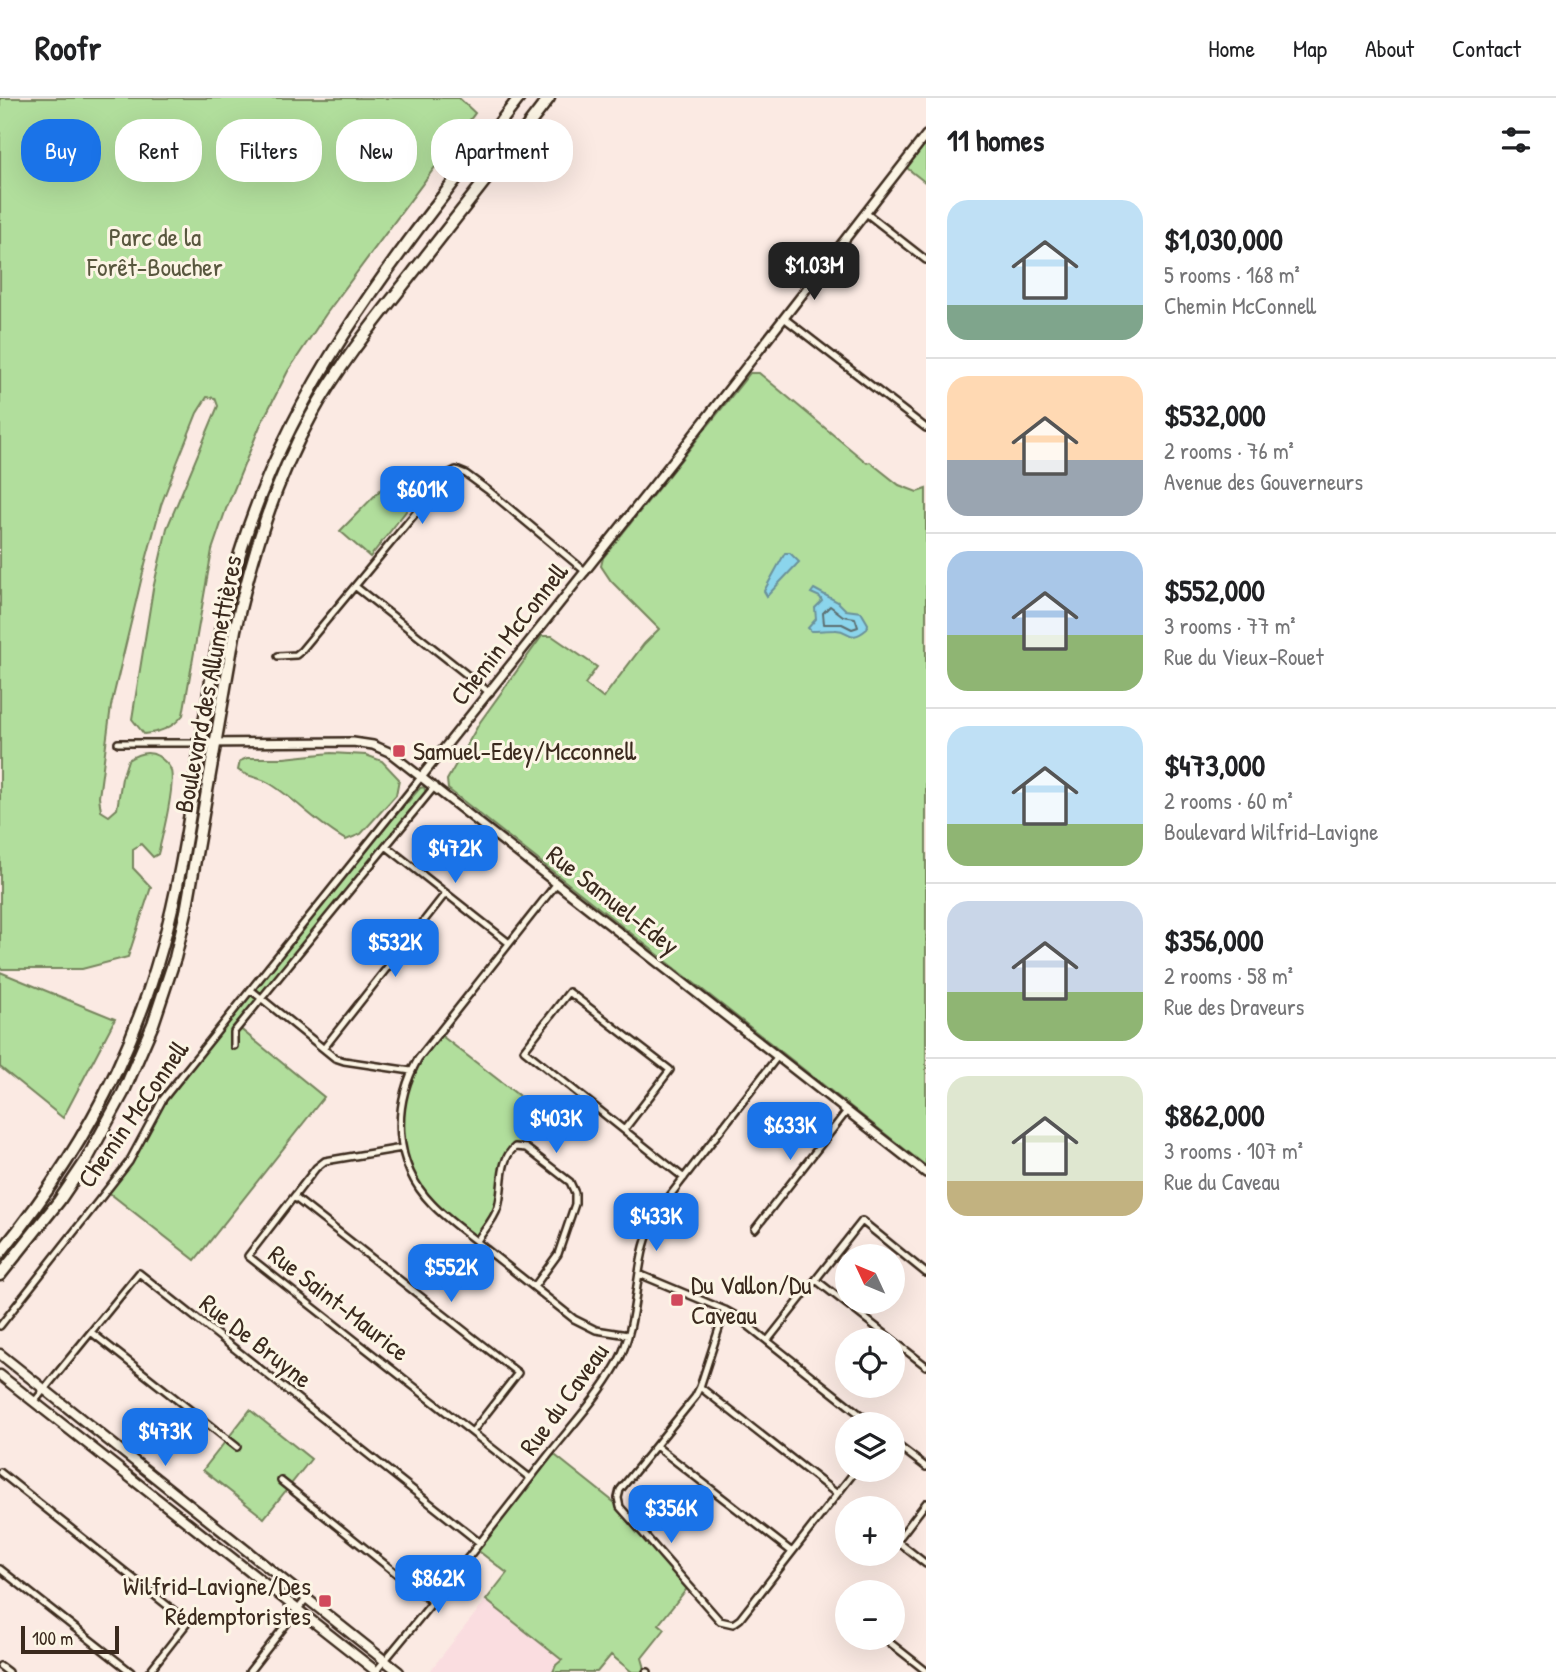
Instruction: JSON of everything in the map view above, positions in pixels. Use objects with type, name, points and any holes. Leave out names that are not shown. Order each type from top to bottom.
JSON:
[{"type":"highway","name":"Boulevard des Allumettières","points":[[0,1253],[55,1181],[81,1140],[110,1087],[141,1017],[164,942],[176,888],[219,637],[240,552],[267,477],[298,411],[333,350],[362,307],[519,98]]},
{"type":"highway","name":"Boulevard des Allumettières","points":[[0,1275],[59,1201],[86,1161],[123,1093],[166,988],[178,947],[195,867],[235,630],[254,555],[276,490],[301,436],[329,386],[370,327],[549,98]]},
{"type":"main road","points":[[0,1354],[399,1672]]},
{"type":"main road","points":[[0,1375],[376,1672]]},
{"type":"street","name":"Chemin McConnell","points":[[0,1326],[129,1162],[163,1099],[586,572],[926,135]]},
{"type":"street","points":[[866,213],[926,260]]},
{"type":"street","points":[[784,318],[926,428]]},
{"type":"street","points":[[278,656],[296,655],[302,651],[448,474],[456,470],[489,491],[586,572]]},
{"type":"street","points":[[356,587],[490,693]]},
{"type":"street","name":"Rue Samuel-Edey","points":[[118,743],[363,743],[388,752],[435,786],[926,1173]]},
{"type":"street","points":[[234,1046],[234,1032],[435,786]]},
{"type":"street","points":[[386,846],[509,943]]},
{"type":"street","points":[[557,883],[438,1033],[411,1072],[402,1102],[402,1148],[407,1165],[422,1193],[444,1216],[585,1326],[628,1335]]},
{"type":"street","points":[[324,1048],[445,894]]},
{"type":"street","points":[[251,990],[335,1058],[411,1072]]},
{"type":"street","points":[[624,1130],[670,1070],[569,992],[524,1050],[624,1130],[684,1178]]},
{"type":"street","name":"Rue du Caveau","points":[[376,1672],[481,1543],[612,1374],[628,1335],[644,1245],[651,1224],[778,1056]]},
{"type":"street","points":[[755,1229],[847,1111]]},
{"type":"street","points":[[477,1241],[498,1208],[505,1160],[515,1147],[526,1148],[570,1182],[575,1193],[575,1204],[558,1254],[534,1287]]},
{"type":"street","name":"Rue Saint-Maurice","points":[[402,1148],[325,1161],[316,1168],[247,1255],[530,1478]]},
{"type":"street","points":[[293,1196],[518,1373],[472,1432]]},
{"type":"street","points":[[768,1340],[862,1222],[926,1273]]},
{"type":"street","name":"Rue De Bruyne","points":[[34,1402],[139,1273],[481,1543]]},
{"type":"street","points":[[639,1275],[725,1310],[768,1340],[857,1412]]},
{"type":"street","points":[[816,1280],[926,1366]]},
{"type":"street","points":[[725,1310],[700,1387],[620,1490],[620,1507],[720,1621],[733,1624],[740,1619],[846,1482]]},
{"type":"street","points":[[91,1332],[237,1447]]},
{"type":"street","points":[[700,1387],[837,1494]]},
{"type":"street","points":[[656,1446],[792,1552]]},
{"type":"street","points":[[905,1451],[926,1467]]},
{"type":"street","points":[[0,1472],[188,1622],[149,1672]]},
{"type":"street","points":[[281,1481],[432,1602]]},
{"type":"street","points":[[926,1503],[897,1541],[926,1564]]},
{"type":"street","points":[[0,1569],[131,1672]]},
{"type":"street","points":[[250,1671],[306,1599]]},
{"type":"street","points":[[899,1650],[926,1671]]},
{"type":"street","points":[[0,1666],[8,1672]]},
{"type":"shaded area","points":[[486,1600],[577,1672],[429,1672]]},
{"type":"green space","name":"Parc de la Forêt-Boucher","points":[[0,98],[459,98],[475,113],[471,119],[431,119],[431,172],[326,314],[288,371],[260,426],[212,550],[183,715],[166,729],[144,734],[132,719],[153,589],[167,528],[218,406],[215,398],[207,397],[197,413],[161,505],[111,706],[99,797],[101,811],[109,816],[117,809],[128,760],[135,756],[154,754],[170,768],[172,785],[158,854],[153,857],[141,844],[133,849],[133,868],[151,887],[128,957],[82,969],[0,969]]},
{"type":"green space","points":[[926,142],[926,183],[907,168]]},
{"type":"green space","points":[[750,373],[759,373],[867,463],[870,462],[899,485],[917,492],[926,489],[926,1166],[448,789],[447,780],[480,722],[542,636],[552,636],[597,667],[585,684],[603,698],[644,644],[659,629],[611,581],[601,566],[603,558]]},
{"type":"green space","points":[[389,481],[414,501],[370,557],[340,531]]},
{"type":"green space","points":[[331,753],[366,755],[382,761],[399,779],[396,795],[361,834],[346,840],[269,783],[238,770],[240,761],[247,758],[284,758]]},
{"type":"green space","points":[[424,787],[426,793],[238,1027],[324,1097],[195,1260],[107,1191],[129,1162],[152,1117],[330,890],[420,788]]},
{"type":"green space","points":[[0,972],[115,1019],[63,1118],[0,1067]]},
{"type":"green space","points":[[438,1033],[527,1102],[520,1147],[509,1152],[498,1208],[477,1241],[431,1204],[407,1165],[400,1115],[412,1071]]},
{"type":"green space","points":[[250,1410],[311,1459],[264,1518],[203,1470]]},
{"type":"green space","points":[[551,1452],[620,1507],[689,1586],[659,1624],[665,1629],[642,1658],[646,1672],[632,1672],[611,1655],[597,1672],[553,1672],[562,1660],[486,1600],[507,1573],[476,1549]]},
{"type":"water","points":[[785,553],[790,553],[799,562],[767,596],[764,591]]},
{"type":"water","points":[[814,589],[838,602],[846,610],[861,612],[868,624],[867,629],[853,636],[840,630],[811,631],[808,628],[816,619],[815,608],[822,601],[811,593]]},
{"type":"place","name":"Samuel-Edey/Mcconnell","points":[[399,751]]},
{"type":"place","name":"Du Vallon/Du Caveau","points":[[677,1300]]},
{"type":"place","name":"Wilfrid-Lavigne/Des Rédemptoristes","points":[[325,1601]]}]
